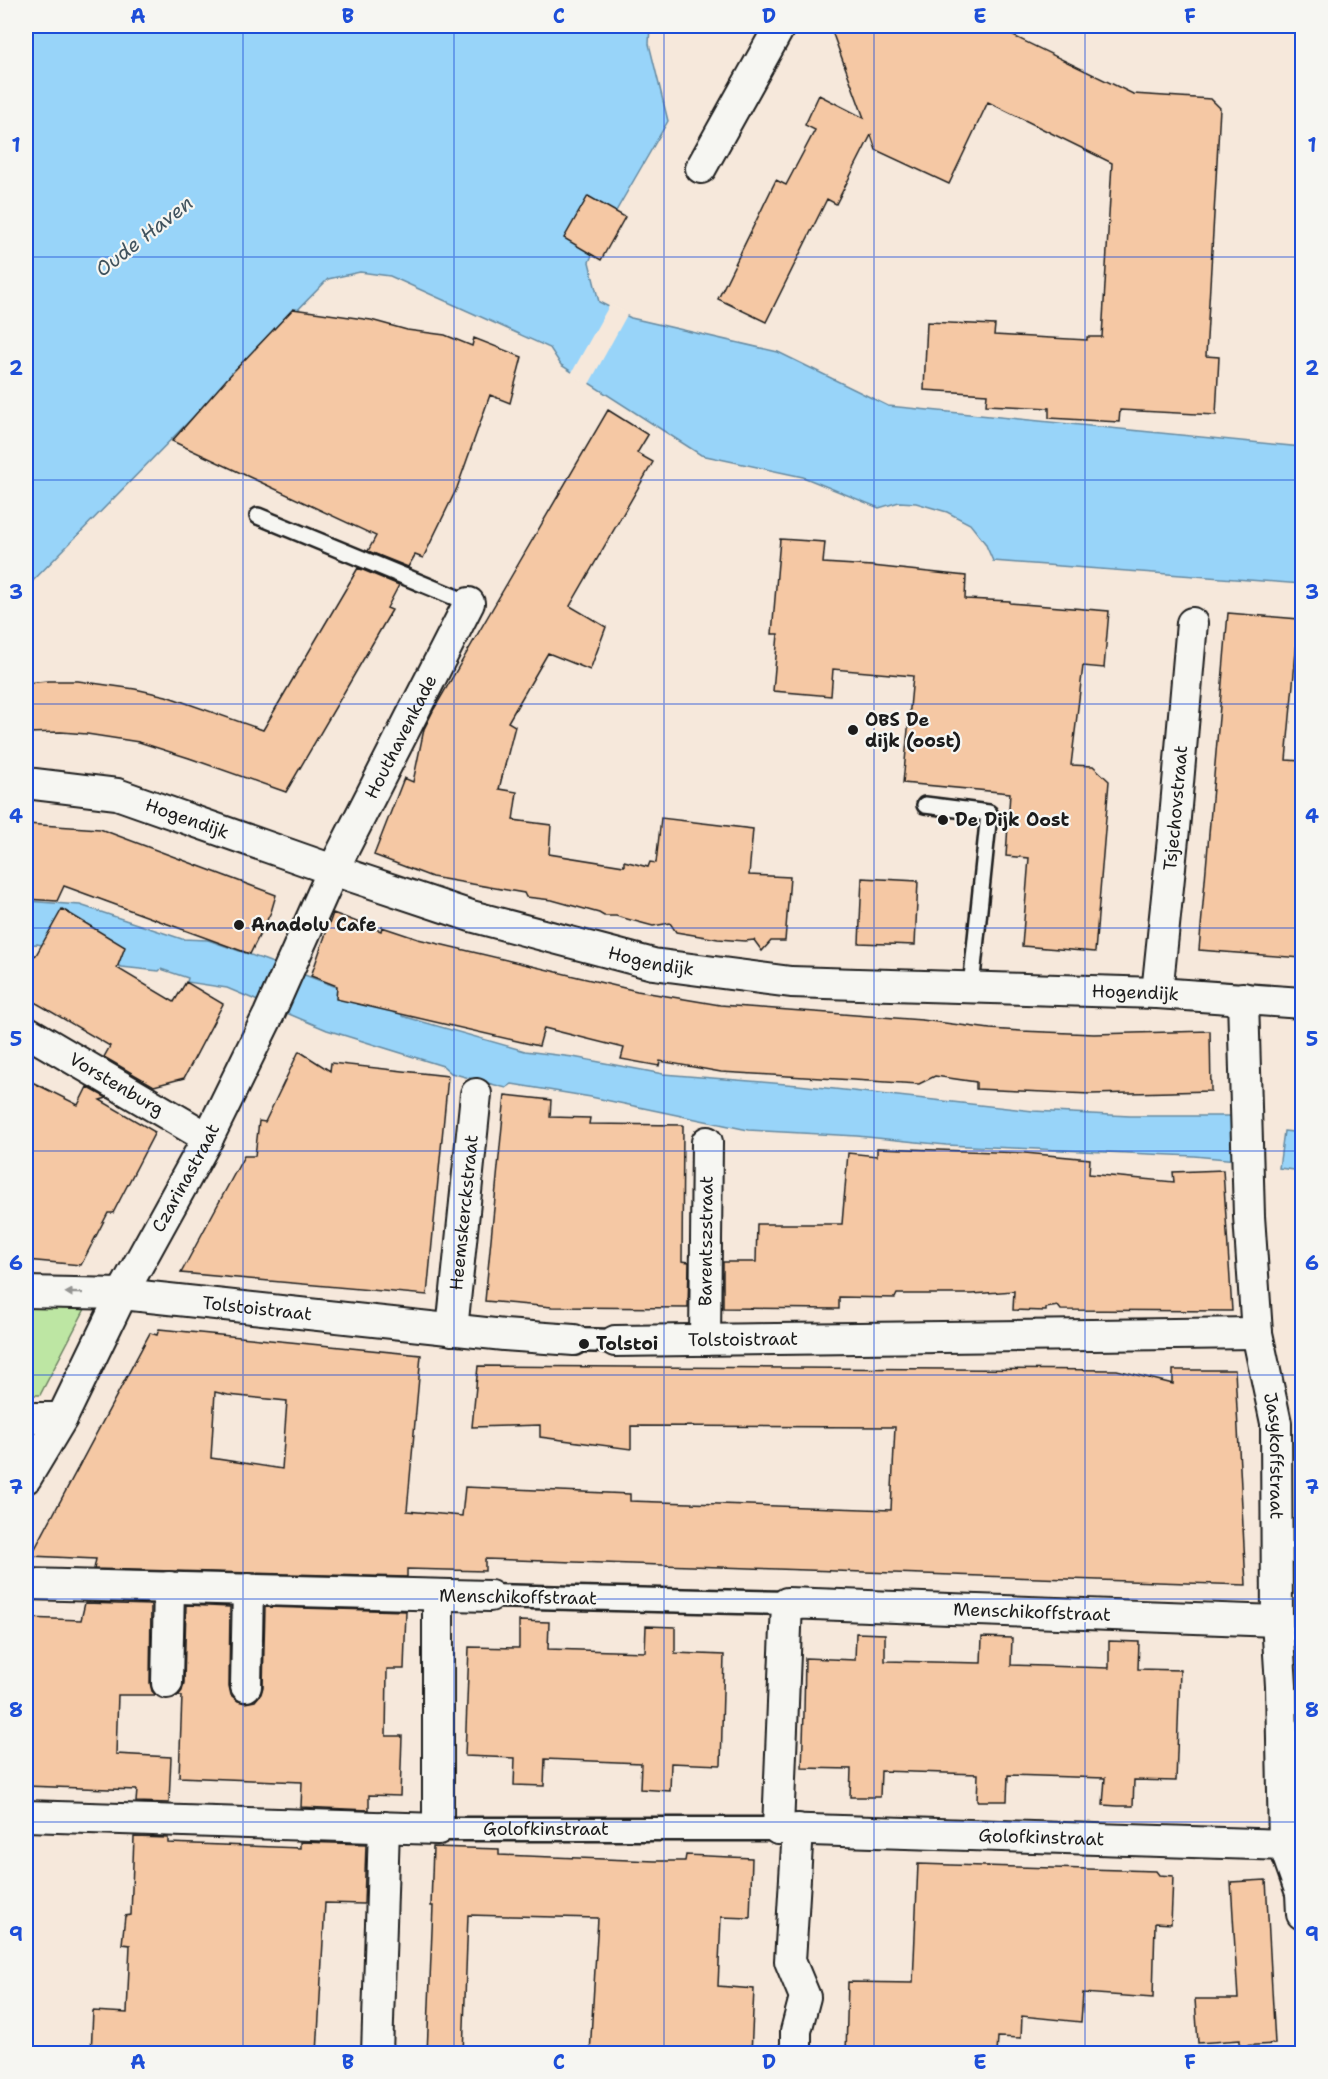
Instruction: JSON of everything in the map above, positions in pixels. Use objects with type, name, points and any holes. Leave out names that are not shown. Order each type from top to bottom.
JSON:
[{"type":"street","points":[[701,168],[780,26]]},
{"type":"street","name":"Houthavenkade","points":[[333,870],[469,603]]},
{"type":"street","name":"Tsjechovstraat","points":[[1157,993],[1176,818],[1192,623]]},
{"type":"street","name":"Hogendijk","points":[[26,783],[117,794],[471,916],[653,964],[791,982],[1157,993],[1302,1003]]},
{"type":"street","name":"Czarinastraat","points":[[26,1478],[62,1418],[122,1294],[208,1138],[268,1014],[333,870]]},
{"type":"street","name":"Jasykoffstraat","points":[[1243,998],[1249,1216],[1257,1333],[1276,1423],[1277,1621],[1281,1686],[1284,1845],[1301,1893],[1302,1914]]},
{"type":"street","name":"Vorstenburg","points":[[26,1031],[208,1138]]},
{"type":"street","name":"Heemskerckstraat","points":[[452,1330],[476,1094]]},
{"type":"street","name":"Barentszstraat","points":[[705,1340],[707,1142]]},
{"type":"street","name":"Tolstoistraat","points":[[26,1292],[122,1294],[452,1330],[574,1340],[1257,1333]]},
{"type":"street","points":[[26,1418],[62,1418]]},
{"type":"street","name":"Menschikoffstraat","points":[[26,1584],[787,1603],[1277,1621]]},
{"type":"street","points":[[167,1683],[169,1587]]},
{"type":"street","points":[[246,1686],[248,1589]]},
{"type":"street","points":[[438,1595],[438,1829]]},
{"type":"street","points":[[787,1603],[790,1961],[805,1997],[796,2031],[796,2054]]},
{"type":"street","name":"Golofkinstraat","points":[[26,1816],[438,1829],[788,1829],[1284,1845]]},
{"type":"street","points":[[377,2054],[384,1827]]},
{"type":"lane","points":[[258,516],[469,603]]},
{"type":"lane","points":[[925,805],[989,813],[971,987]]},
{"type":"green space","points":[[26,1306],[86,1307],[40,1395],[26,1395]]},
{"type":"water","name":"Oude Haven","points":[[26,26],[650,26],[649,44],[668,121],[597,244],[589,262],[599,302],[631,318],[778,352],[888,406],[1302,447],[1302,584],[993,561],[985,543],[970,524],[947,512],[916,503],[899,502],[879,508],[803,477],[701,455],[561,365],[550,348],[390,276],[360,272],[328,279],[26,588]]},
{"type":"water","points":[[26,901],[80,905],[182,939],[208,940],[403,1012],[402,1016],[525,1051],[573,1057],[663,1074],[798,1085],[1033,1111],[1130,1116],[1255,1116],[1258,1162],[1194,1156],[946,1145],[857,1136],[748,1130],[591,1097],[512,1084],[506,1088],[451,1073],[443,1066],[327,1030],[227,988],[187,982],[188,978],[161,969],[159,971],[121,967],[98,956],[37,944],[26,945]]},
{"type":"water","points":[[1284,1131],[1302,1133],[1302,1171],[1279,1168]]},
{"type":"pier","points":[[610,304],[628,313],[588,386],[571,374]]},
{"type":"building","points":[[830,26],[993,26],[1133,94],[1211,99],[1220,108],[1206,356],[1219,357],[1216,415],[1120,410],[1119,422],[1049,418],[1049,408],[986,405],[987,394],[924,390],[927,322],[995,325],[994,335],[1087,340],[1087,337],[1102,337],[1112,163],[988,102],[949,184],[876,150],[871,135],[836,204],[827,199],[766,322],[718,299],[776,180],[786,185],[815,130],[805,125],[819,95],[864,118]]},
{"type":"building","points":[[588,196],[625,217],[601,260],[564,238]]},
{"type":"building","points":[[293,309],[371,320],[407,330],[445,335],[472,346],[474,338],[522,357],[510,403],[490,395],[457,488],[423,558],[415,555],[408,567],[368,551],[376,536],[172,441]]},
{"type":"building","points":[[608,410],[648,435],[637,453],[653,462],[570,606],[606,627],[590,670],[548,653],[508,722],[515,726],[499,789],[517,792],[513,820],[551,825],[549,854],[624,866],[624,861],[648,867],[650,862],[656,863],[661,818],[753,829],[749,875],[790,877],[785,941],[771,941],[762,951],[754,940],[718,939],[676,932],[670,923],[653,926],[616,916],[604,916],[552,900],[526,897],[524,893],[432,877],[374,855],[404,778],[413,782],[424,729],[434,709]]},
{"type":"building","points":[[780,539],[825,542],[823,563],[966,576],[965,599],[1109,611],[1104,668],[1083,666],[1071,765],[1093,766],[1109,781],[1095,952],[1022,946],[1029,858],[1006,856],[1010,793],[903,783],[913,676],[833,669],[831,696],[773,691],[778,634],[772,634]]},
{"type":"building","points":[[358,568],[399,585],[387,608],[392,610],[286,792],[139,742],[87,734],[26,733],[26,683],[48,681],[78,681],[166,696],[263,730]]},
{"type":"building","points":[[1228,613],[1299,619],[1286,760],[1302,761],[1302,958],[1199,950]]},
{"type":"building","points":[[26,824],[100,829],[276,895],[271,912],[250,954],[64,886],[57,901],[26,899]]},
{"type":"building","points":[[862,878],[918,881],[915,945],[859,943]]},
{"type":"building","points":[[62,909],[125,947],[117,968],[174,1002],[186,982],[223,1004],[184,1078],[154,1086],[104,1057],[110,1046],[26,997],[26,961],[36,955]]},
{"type":"building","points":[[333,913],[381,931],[382,927],[418,939],[637,991],[720,1005],[922,1020],[1021,1031],[1094,1034],[1210,1031],[1211,1091],[1091,1094],[976,1089],[976,1082],[935,1076],[919,1084],[721,1072],[660,1061],[659,1066],[621,1059],[624,1048],[544,1028],[539,1046],[336,999],[337,986],[311,976]]},
{"type":"building","points":[[299,1051],[330,1071],[331,1063],[448,1076],[427,1295],[181,1273],[244,1156],[255,1156],[259,1121],[265,1122]]},
{"type":"building","points":[[26,1079],[78,1105],[87,1087],[107,1098],[100,1100],[155,1132],[113,1213],[108,1213],[81,1265],[26,1260]]},
{"type":"building","points":[[505,1095],[551,1100],[550,1117],[590,1118],[589,1124],[683,1125],[682,1261],[689,1262],[688,1308],[552,1307],[485,1301]]},
{"type":"building","points":[[877,1148],[1025,1153],[1090,1159],[1089,1174],[1174,1182],[1173,1172],[1223,1170],[1232,1311],[1061,1310],[1058,1306],[1046,1308],[1046,1311],[1013,1310],[1014,1291],[972,1294],[897,1294],[895,1298],[839,1297],[839,1309],[723,1308],[723,1262],[756,1262],[757,1224],[842,1224],[848,1153],[877,1156]]},
{"type":"building","points":[[159,1329],[421,1355],[407,1511],[462,1516],[465,1487],[630,1494],[630,1501],[891,1510],[895,1427],[631,1426],[631,1449],[540,1437],[540,1425],[472,1427],[478,1366],[1117,1370],[1173,1384],[1173,1370],[1235,1370],[1246,1585],[485,1559],[485,1571],[407,1569],[407,1577],[94,1569],[96,1559],[31,1556],[150,1333],[157,1335]],"holes":[[[215,1392],[287,1401],[282,1469],[211,1458]]]},
{"type":"building","points":[[85,1603],[151,1605],[150,1683],[156,1695],[118,1695],[116,1754],[171,1757],[169,1803],[136,1802],[137,1790],[26,1786],[26,1618],[81,1620]]},
{"type":"building","points":[[186,1605],[230,1607],[229,1686],[231,1695],[245,1703],[255,1701],[263,1687],[265,1607],[406,1611],[404,1669],[387,1669],[386,1736],[402,1736],[400,1796],[369,1795],[369,1810],[301,1807],[302,1782],[179,1777],[182,1696],[178,1696],[184,1683]]},
{"type":"building","points":[[519,1621],[549,1622],[548,1649],[645,1652],[646,1626],[675,1627],[675,1653],[724,1655],[721,1765],[671,1763],[670,1791],[640,1789],[641,1763],[545,1759],[544,1786],[514,1785],[515,1758],[465,1756],[469,1647],[519,1648]]},
{"type":"building","points":[[856,1633],[885,1634],[885,1661],[981,1663],[982,1637],[1012,1638],[1011,1665],[1109,1668],[1109,1641],[1139,1642],[1138,1669],[1180,1670],[1176,1781],[1134,1780],[1133,1806],[1118,1806],[1103,1805],[1105,1778],[1008,1775],[1007,1801],[977,1801],[978,1774],[881,1771],[880,1797],[850,1797],[851,1769],[802,1768],[805,1658],[855,1660]]},
{"type":"building","points":[[134,1837],[168,1838],[168,1843],[300,1848],[300,1842],[366,1844],[364,1904],[325,1903],[317,2054],[91,2054],[93,2011],[127,2013],[130,1945],[122,1944],[125,1916],[131,1915]]},
{"type":"building","points":[[433,1847],[499,1849],[499,1855],[655,1861],[685,1861],[686,1855],[752,1858],[750,1918],[721,1917],[718,1986],[754,1989],[751,2054],[590,2054],[598,1918],[468,1915],[463,2054],[427,2054]]},
{"type":"building","points":[[918,1864],[1156,1871],[1159,1875],[1173,1876],[1171,1924],[1155,1923],[1153,1998],[1083,1993],[1081,2022],[1022,2016],[1021,2038],[998,2037],[997,2054],[846,2054],[848,1982],[913,1983]]},
{"type":"building","points":[[1266,1880],[1275,2044],[1240,2046],[1240,2040],[1198,2043],[1195,1999],[1238,1999],[1231,1882]]},
{"type":"place","name":"OBS De dijk (oost)","points":[[853,730]]},
{"type":"place","name":"De Dijk Oost","points":[[943,820]]},
{"type":"place","name":"Anadolu Cafe","points":[[239,925]]},
{"type":"place","name":"Tolstoi","points":[[584,1344]]}]
